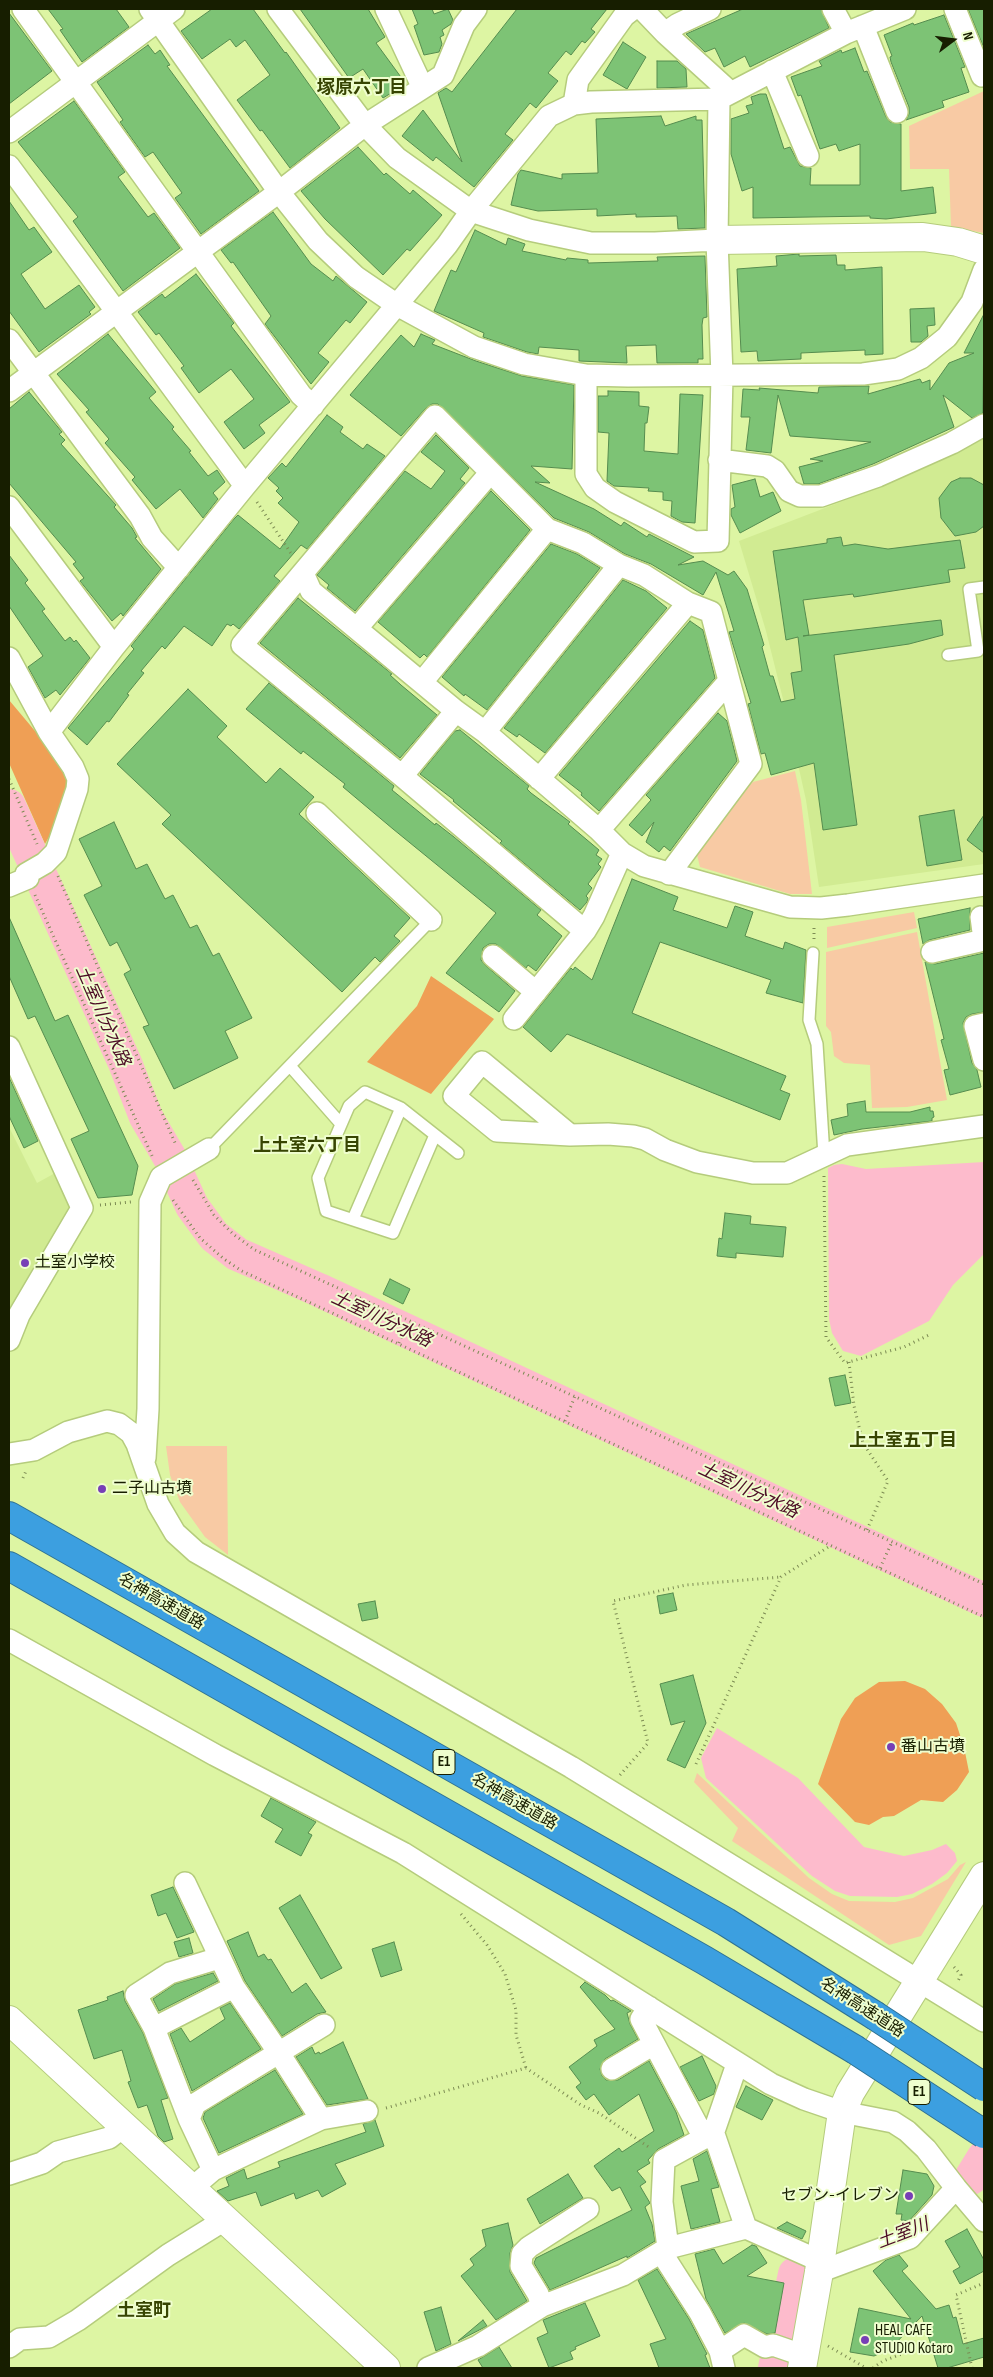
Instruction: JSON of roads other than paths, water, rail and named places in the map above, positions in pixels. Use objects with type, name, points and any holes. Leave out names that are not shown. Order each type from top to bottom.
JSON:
[{"type":"highway","name":"名神高速道路","points":[[9,1516],[726,1922],[984,2087]]},
{"type":"highway","name":"E1","points":[[9,1566],[704,1960],[854,2049],[984,2134]]},
{"type":"street","points":[[23,9],[301,395],[313,406]]},
{"type":"street","points":[[278,9],[365,126],[397,158],[471,211],[529,230],[591,243],[655,244],[717,240],[923,238],[958,242],[984,250]]},
{"type":"street","points":[[386,9],[422,86]]},
{"type":"street","points":[[9,391],[32,372],[279,192],[365,126],[422,86],[443,75],[464,25],[476,9]]},
{"type":"street","points":[[574,104],[578,80],[624,16],[633,9]]},
{"type":"street","points":[[586,375],[586,474],[595,488],[614,502],[694,542],[718,541],[722,376],[717,240],[725,96],[642,9]]},
{"type":"street","points":[[665,33],[678,24],[710,9]]},
{"type":"street","points":[[833,9],[855,30],[897,112]]},
{"type":"street","points":[[955,9],[982,76]]},
{"type":"street","points":[[49,732],[114,647],[245,486],[447,245],[471,211],[549,116],[574,104],[725,96],[892,11]]},
{"type":"street","points":[[9,132],[76,82],[161,12],[279,192],[318,241],[356,277],[397,305],[474,347],[524,364],[586,375],[863,374],[898,369],[921,358],[947,337],[972,302],[984,270]]},
{"type":"street","points":[[772,71],[808,156]]},
{"type":"street","points":[[9,166],[245,486]]},
{"type":"street","points":[[9,340],[140,516],[152,538],[179,568]]},
{"type":"street","points":[[585,932],[402,776],[242,645],[435,416],[547,529],[583,544],[619,565],[644,575],[688,604],[711,612],[751,764],[669,874]]},
{"type":"street","points":[[719,460],[767,466],[775,471],[789,491],[800,496],[821,496],[878,476],[952,443],[984,425]]},
{"type":"street","points":[[357,628],[490,473]]},
{"type":"street","points":[[9,507],[114,647]]},
{"type":"street","points":[[422,682],[547,529]]},
{"type":"street","points":[[485,732],[619,565]]},
{"type":"street","points":[[303,573],[310,591],[456,711],[485,732],[599,830],[622,853],[644,866],[790,907],[848,905],[984,885]]},
{"type":"street","points":[[539,779],[688,604]]},
{"type":"street","points":[[9,658],[49,732],[73,767],[78,779],[72,807],[56,852],[32,871]]},
{"type":"street","points":[[599,830],[729,681]]},
{"type":"street","points":[[402,776],[456,711]]},
{"type":"street","points":[[317,812],[431,920]]},
{"type":"street","points":[[514,1019],[585,932],[622,853]]},
{"type":"street","points":[[932,952],[984,940],[981,917]]},
{"type":"street","points":[[493,956],[536,992]]},
{"type":"street","points":[[984,1024],[975,1026],[984,1060]]},
{"type":"street","points":[[9,1047],[82,1208],[19,1315],[9,1340]]},
{"type":"street","points":[[570,1135],[482,1062],[454,1096],[497,1131],[570,1135],[596,1133],[633,1136],[645,1139],[665,1150],[697,1162],[753,1173],[787,1173],[847,1145],[984,1126]]},
{"type":"street","points":[[145,1466],[148,1409],[150,1202],[161,1177],[209,1149]]},
{"type":"street","points":[[9,1454],[34,1450],[68,1432],[107,1421],[119,1424],[132,1433],[158,1504],[175,1533],[196,1552],[607,1789],[984,2021]]},
{"type":"street","points":[[9,1640],[215,1755],[403,1853],[771,2084],[804,2099],[842,2112],[893,2122],[907,2131],[926,2149],[984,2221]]},
{"type":"street","points":[[734,2070],[714,2131],[664,2160],[662,2202],[664,2250],[700,2313],[722,2360],[744,2335],[765,2346],[773,2346],[805,2354],[842,2112],[850,2093],[984,1876]]},
{"type":"street","points":[[186,1883],[234,1987],[280,2052],[321,2120]]},
{"type":"street","points":[[213,2170],[189,2119],[154,2028],[136,1995],[170,1973],[219,1958]]},
{"type":"street","points":[[154,2028],[234,1987]]},
{"type":"street","points":[[649,2008],[640,2019],[704,2138]]},
{"type":"street","points":[[9,2020],[386,2368]]},
{"type":"street","points":[[189,2119],[195,2104],[324,2026]]},
{"type":"street","points":[[612,2069],[654,2044]]},
{"type":"street","points":[[192,2188],[213,2170],[321,2120],[367,2111]]},
{"type":"street","points":[[9,2174],[42,2163],[58,2152],[109,2138],[123,2127]]},
{"type":"street","points":[[704,2138],[715,2137],[746,2228]]},
{"type":"street","points":[[428,2368],[478,2346],[542,2306],[623,2275],[664,2250],[746,2228],[819,2266],[910,2238],[956,2188]]},
{"type":"street","points":[[542,2306],[538,2294],[521,2266],[522,2254],[529,2247],[588,2208]]},
{"type":"street","points":[[9,2347],[20,2339],[49,2337],[78,2320],[168,2255],[226,2219]]},
{"type":"lane","points":[[948,655],[978,651],[970,589],[984,587]]},
{"type":"lane","points":[[209,1149],[431,920]]},
{"type":"lane","points":[[813,953],[809,1020],[817,1044],[824,1156]]},
{"type":"lane","points":[[290,1066],[341,1124]]},
{"type":"lane","points":[[435,1135],[393,1233],[326,1211],[318,1178],[349,1106],[365,1092],[401,1108],[458,1153]]},
{"type":"lane","points":[[353,1219],[401,1108]]},
{"type":"waterway","name":"土室川分水路","points":[[9,806],[125,1063],[146,1117],[170,1158],[192,1206],[214,1236],[237,1254],[319,1290],[984,1600]]},
{"type":"waterway","name":"土室川","points":[[971,2178],[984,2157]]},
{"type":"waterway","name":"土室川","points":[[775,2368],[795,2274]]},
{"type":"place","name":"土室小学校","points":[[25,1263]]},
{"type":"place","name":"二子山古墳","points":[[102,1489]]},
{"type":"place","name":"番山古墳","points":[[891,1747]]},
{"type":"place","name":"セブン-イレブン","points":[[909,2196]]},
{"type":"place","name":"HEAL CAFE STUDIO Kotaro","points":[[865,2340]]},
{"type":"district","name":"塚原六丁目","points":[[362,88]]},
{"type":"district","name":"上土室六丁目","points":[[307,1146]]},
{"type":"district","name":"上土室五丁目","points":[[903,1441]]},
{"type":"district","name":"土室町","points":[[144,2311]]}]
